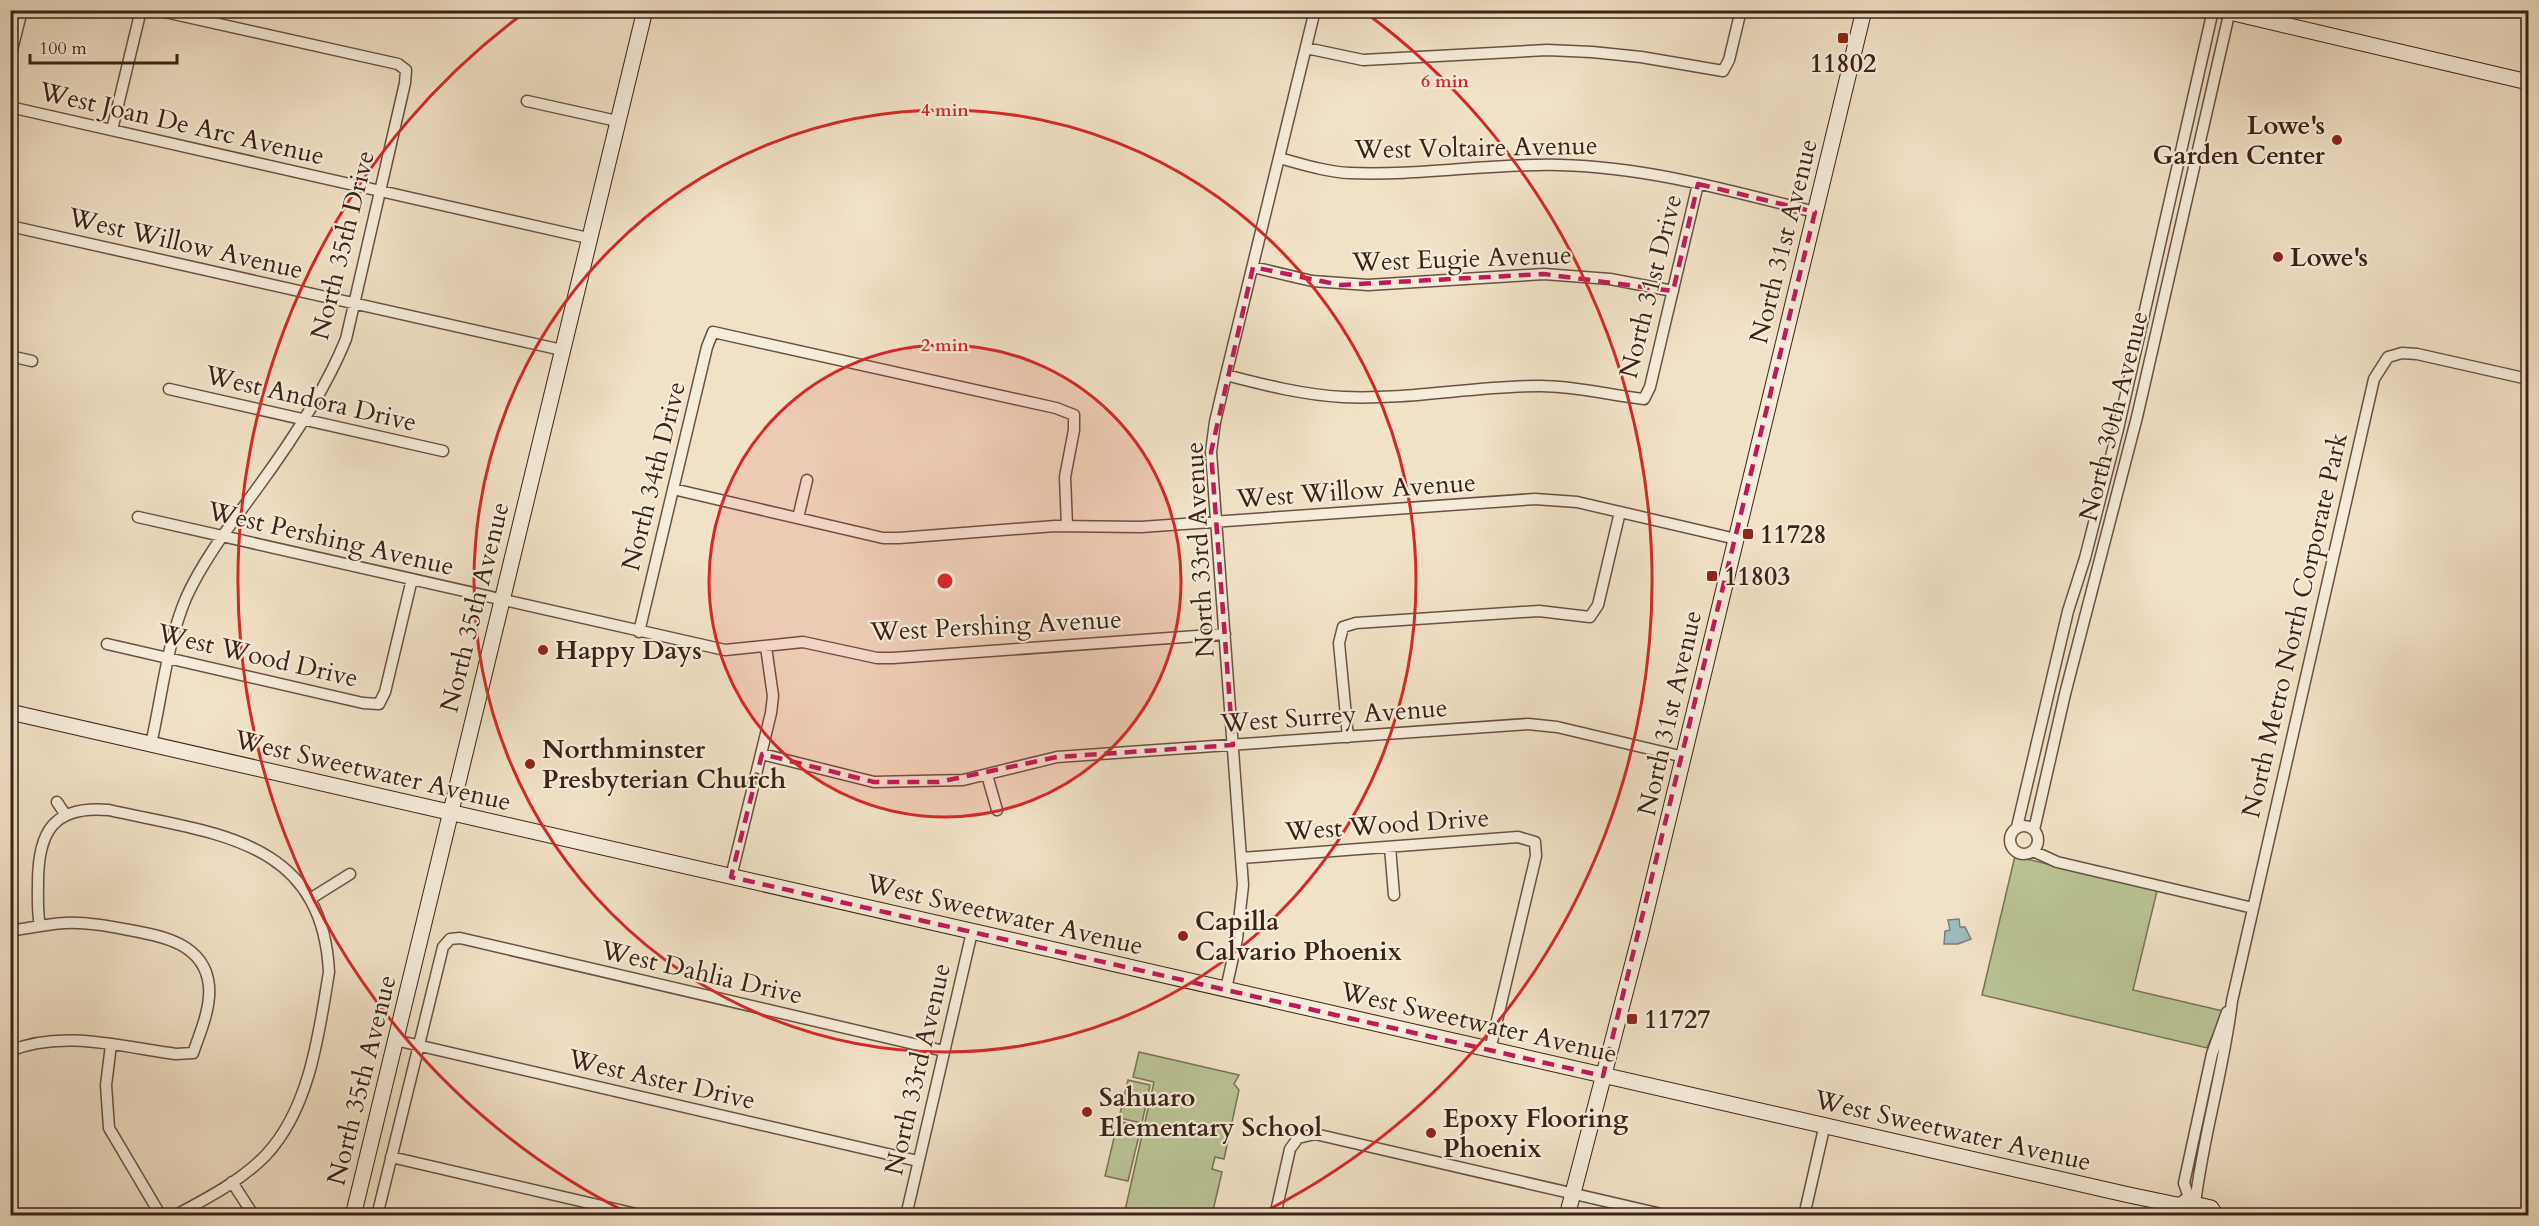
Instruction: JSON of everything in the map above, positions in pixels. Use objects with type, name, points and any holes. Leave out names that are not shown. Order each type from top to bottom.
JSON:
[{"type":"street","points":[[10,58],[22,10]]},
{"type":"street","points":[[112,130],[141,10]]},
{"type":"street","name":"North 35th Drive","points":[[152,744],[186,598],[203,566],[302,420],[336,362],[346,339],[405,83],[406,70],[398,64],[156,10]]},
{"type":"street","name":"North 35th Avenue","points":[[353,1215],[645,10]]},
{"type":"street","name":"North 33rd Avenue","points":[[1226,989],[1238,939],[1242,903],[1241,858],[1211,452],[1215,422],[1226,375],[1315,10]]},
{"type":"street","points":[[1306,48],[1363,60],[1547,50],[1592,52],[1641,57],[1723,71],[1729,60],[1741,10]]},
{"type":"street","name":"North 31st Avenue","points":[[1567,1215],[1633,967],[1864,10]]},
{"type":"street","name":"North 30th Avenue","points":[[2213,10],[2118,429],[2064,630],[2017,827],[2010,837],[2012,847],[2022,854],[2033,851],[2038,839],[2034,830],[2065,694],[2137,417],[2227,11]]},
{"type":"street","points":[[2227,11],[2529,82]]},
{"type":"street","points":[[527,101],[617,121]]},
{"type":"street","name":"West Joan De Arc Avenue","points":[[10,107],[588,238]]},
{"type":"street","name":"West Voltaire Avenue","points":[[1279,158],[1329,171],[1350,173],[1419,171],[1502,164],[1610,167],[1698,184],[1815,212]]},
{"type":"street","name":"North 31st Drive","points":[[1226,375],[1298,392],[1342,397],[1382,397],[1541,386],[1612,393],[1644,399],[1650,387],[1698,184]]},
{"type":"street","name":"West Willow Avenue","points":[[10,226],[562,350]]},
{"type":"street","name":"West Eugie Avenue","points":[[1253,267],[1340,285],[1544,274],[1610,279],[1673,291]]},
{"type":"street","name":"North 34th Drive","points":[[639,632],[707,347],[713,332],[1056,408],[1074,415],[1074,430],[1065,477],[1067,525]]},
{"type":"street","name":"North Metro North Corporate Park","points":[[2199,1210],[2209,1122],[2228,1034],[2232,1001],[2264,851],[2374,379],[2388,357],[2402,353],[2417,354],[2529,379]]},
{"type":"street","points":[[10,356],[32,361]]},
{"type":"street","name":"West Andora Drive","points":[[169,389],[443,451]]},
{"type":"street","points":[[798,518],[807,480]]},
{"type":"street","name":"West Willow Avenue","points":[[673,489],[883,538],[1067,525],[1131,528],[1536,499],[1577,502],[1736,539]]},
{"type":"street","points":[[1348,737],[1339,643],[1343,627],[1356,623],[1539,611],[1590,617],[1598,605],[1620,512]]},
{"type":"street","name":"West Pershing Avenue","points":[[138,517],[724,650],[803,642],[870,657],[893,658],[1225,633]]},
{"type":"street","name":"West Wood Drive","points":[[107,644],[363,703],[379,704],[385,692],[412,579]]},
{"type":"street","points":[[731,877],[762,754],[773,696],[766,647]]},
{"type":"street","name":"West Sweetwater Avenue","points":[[10,712],[1603,1076],[1825,1124],[2129,1196],[2138,1205],[2178,1209]]},
{"type":"street","name":"West Surrey Avenue","points":[[762,754],[874,782],[939,782],[987,775],[1057,758],[1543,724],[1683,757]]},
{"type":"street","points":[[987,775],[997,810]]},
{"type":"street","points":[[57,802],[65,814]]},
{"type":"street","points":[[40,926],[38,914],[40,848],[52,824],[65,814],[81,809],[109,810],[240,841],[268,855],[288,870],[310,899],[318,915],[329,956],[329,972],[305,1088],[295,1113],[276,1142],[253,1167],[232,1182],[174,1215]]},
{"type":"street","points":[[2017,827],[2026,826],[2034,830]]},
{"type":"street","name":"West Wood Drive","points":[[1241,858],[1518,837],[1535,842],[1536,856],[1490,1050]]},
{"type":"street","points":[[1390,847],[1394,895]]},
{"type":"street","points":[[2033,851],[2057,861],[2253,908]]},
{"type":"street","points":[[310,899],[350,874]]},
{"type":"street","points":[[10,931],[65,923],[106,925],[161,936],[173,940],[193,953],[201,964],[209,987],[206,1011],[193,1053],[176,1054],[111,1045],[47,1041],[10,1051]]},
{"type":"street","name":"North 33rd Avenue","points":[[906,1215],[972,932]]},
{"type":"street","name":"West Dahlia Drive","points":[[450,939],[460,938],[944,1051]]},
{"type":"street","name":"North 35th Avenue","points":[[377,1215],[443,947],[450,939]]},
{"type":"street","name":"West Aster Drive","points":[[395,1040],[918,1161]]},
{"type":"street","points":[[111,1045],[106,1084],[109,1128],[161,1215]]},
{"type":"street","points":[[1804,1215],[1825,1124]]},
{"type":"street","points":[[1275,1215],[1290,1149],[1298,1138],[1315,1134],[1670,1215]]},
{"type":"street","points":[[391,1157],[645,1215]]},
{"type":"street","points":[[232,1182],[254,1215]]},
{"type":"street","points":[[2178,1209],[2211,1208],[2216,1215]]},
{"type":"highlighted area","points":[[1698,184],[1815,212],[1603,1076],[731,877],[762,754],[874,782],[939,782],[1057,757],[1233,745],[1211,452],[1253,267],[1340,285],[1544,274],[1673,291]]},
{"type":"green space","points":[[2015,856],[2157,891],[2133,990],[2223,1011],[2207,1048],[1982,995]]},
{"type":"green space","points":[[1139,1052],[1239,1075],[1234,1084],[1239,1090],[1224,1159],[1215,1157],[1212,1169],[1222,1172],[1212,1215],[1124,1215],[1154,1082],[1133,1077]]},
{"type":"green space","points":[[1128,1080],[1150,1085],[1142,1123],[1119,1118]]},
{"type":"green space","points":[[1118,1121],[1141,1127],[1128,1181],[1105,1176]]},
{"type":"water","points":[[1959,919],[1960,927],[1965,927],[1971,939],[1958,944],[1944,944],[1945,931],[1950,930],[1948,920]]},
{"type":"place","name":"11802","points":[[1843,38]]},
{"type":"place","name":"Lowe's Garden Center","points":[[2337,140]]},
{"type":"place","name":"Lowe's","points":[[2278,257]]},
{"type":"place","name":"11728","points":[[1748,534]]},
{"type":"place","name":"11803","points":[[1712,576]]},
{"type":"place","name":"Happy Days","points":[[543,650]]},
{"type":"place","name":"Northminster Presbyterian Church","points":[[530,764]]},
{"type":"place","name":"Capilla Calvario Phoenix","points":[[1183,936]]},
{"type":"place","name":"11727","points":[[1632,1019]]},
{"type":"place","name":"Sahuaro Elementary School","points":[[1087,1112]]},
{"type":"place","name":"Epoxy Flooring Phoenix","points":[[1431,1133]]}]
